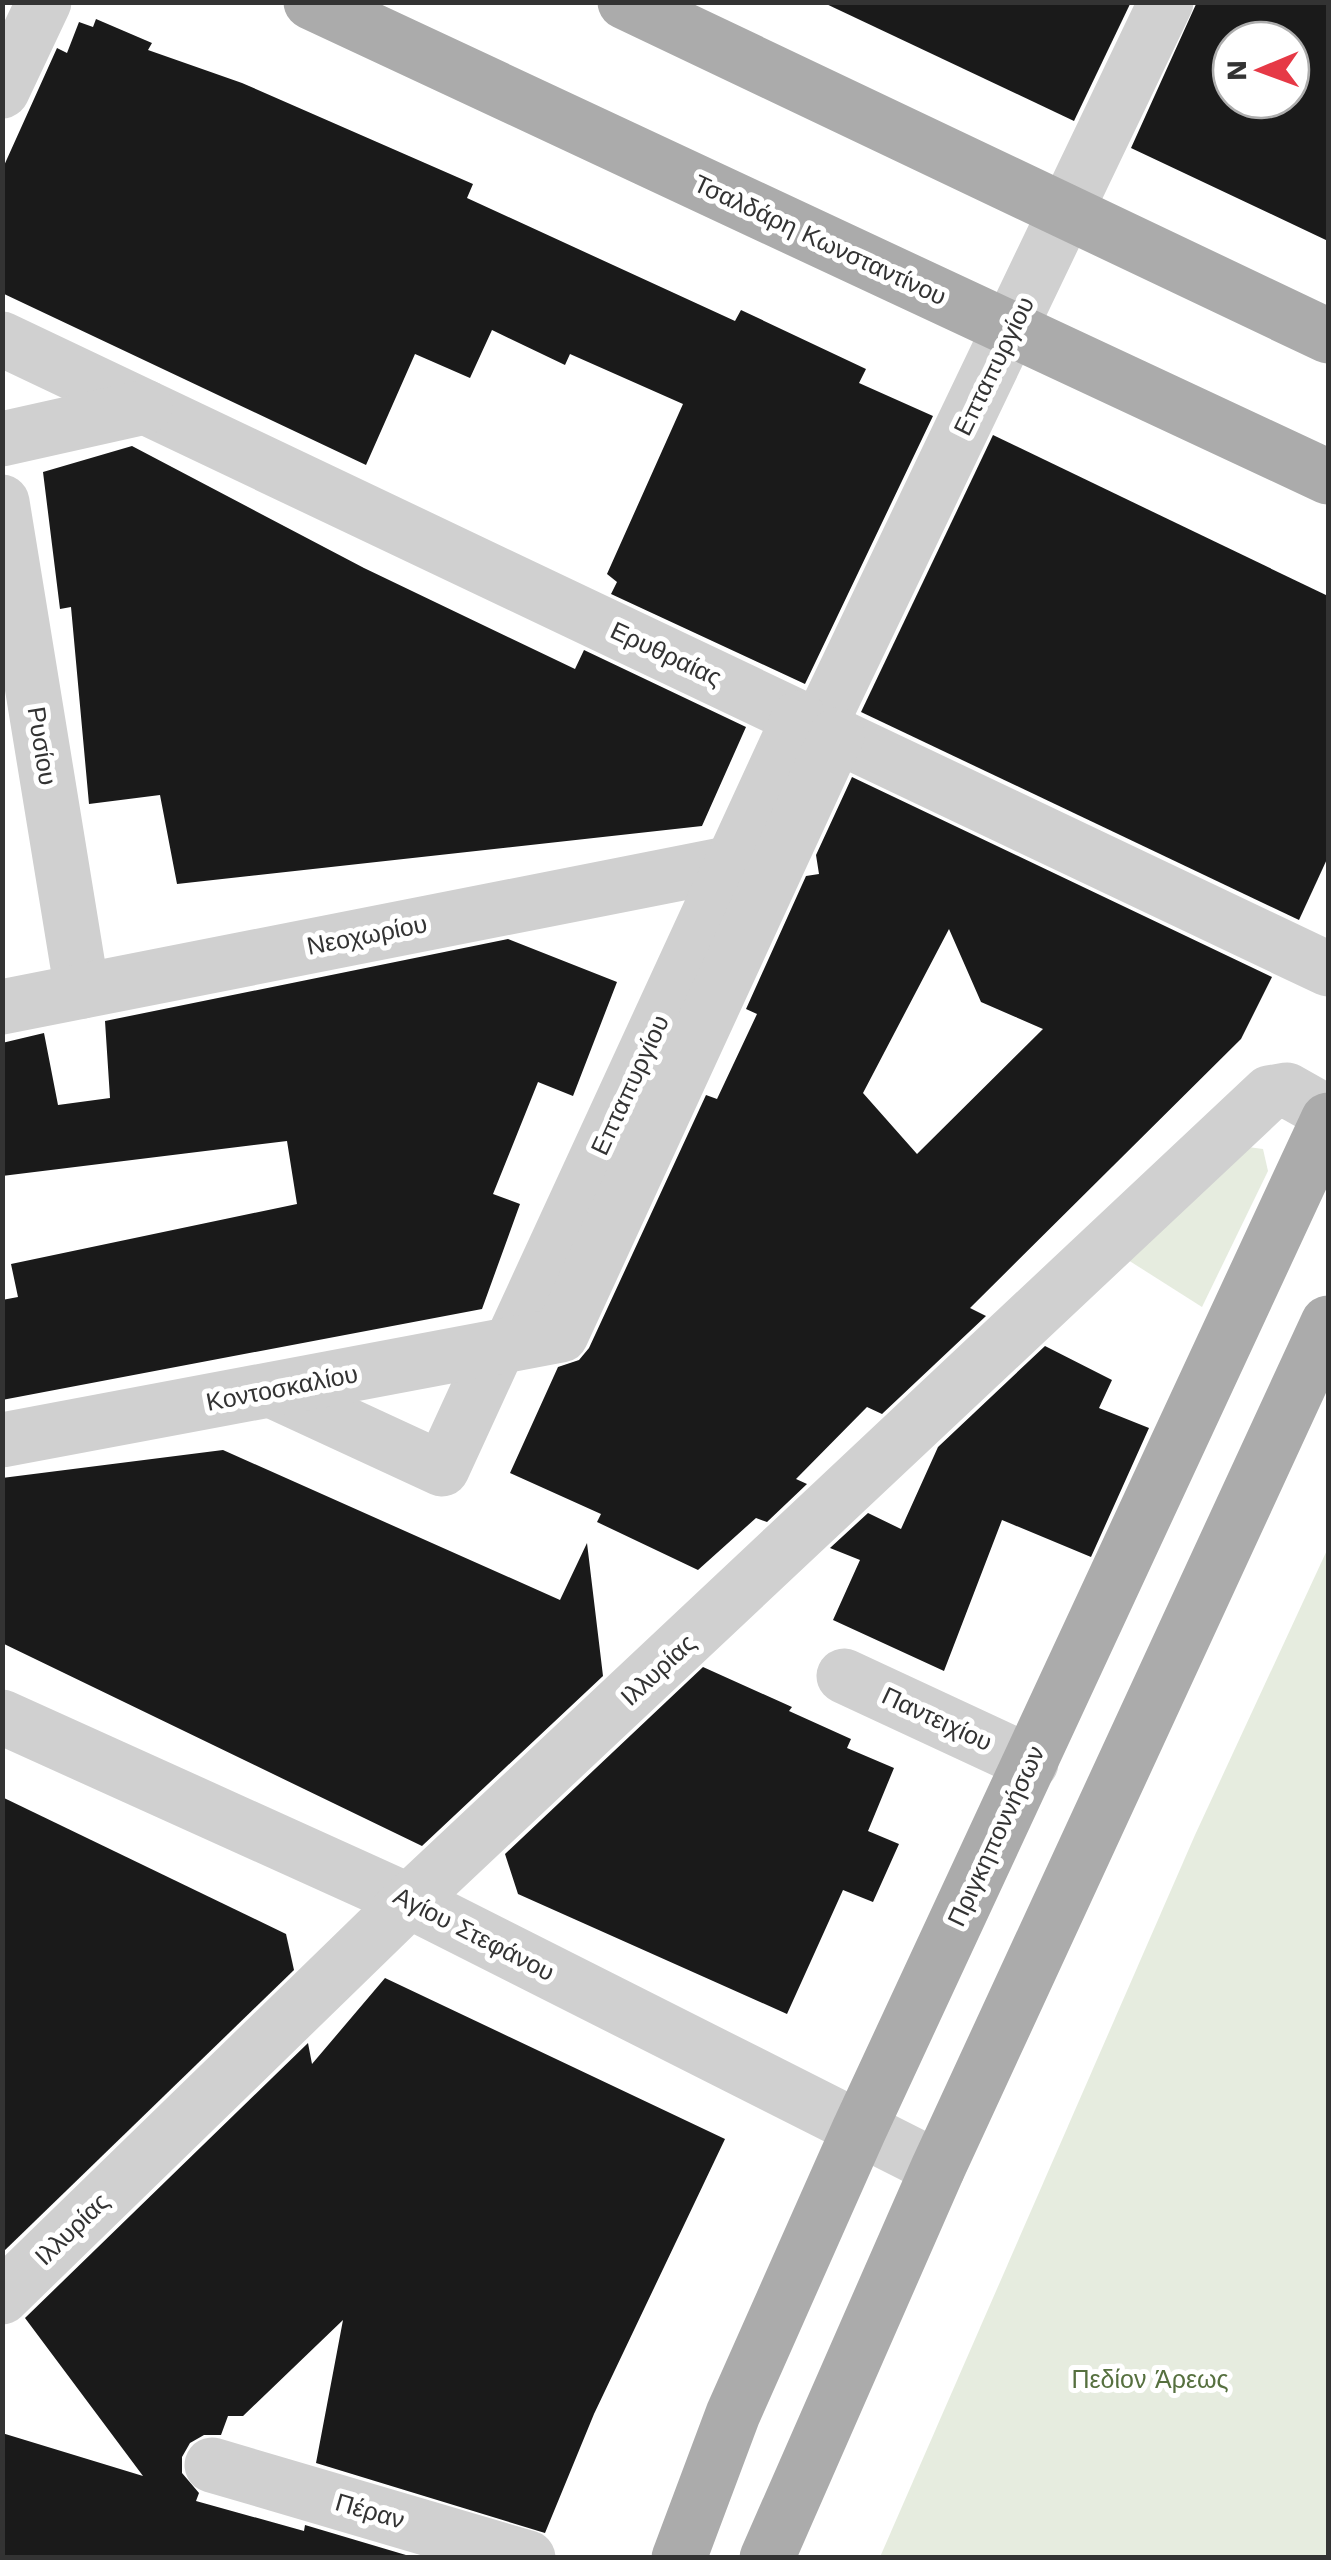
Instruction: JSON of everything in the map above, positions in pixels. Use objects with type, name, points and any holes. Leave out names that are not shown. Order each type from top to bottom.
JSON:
[{"type":"main road","name":"Τσαλδάρη Κωνσταντίνου","points":[[311,2],[1328,477]]},
{"type":"main road","points":[[625,2],[1328,336]]},
{"type":"main road","name":"Πριγκηποννήσων","points":[[679,2558],[733,2414],[859,2130],[1328,1116]]},
{"type":"main road","points":[[767,2558],[938,2168],[1328,1322]]},
{"type":"street","points":[[2,90],[44,2]]},
{"type":"street","name":"Επταπυργίου","points":[[271,1390],[442,1468],[523,1342],[1012,330],[1166,2]]},
{"type":"street","name":"Ερυθραίας","points":[[2,340],[1328,969]]},
{"type":"street","points":[[2,440],[144,407]]},
{"type":"street","name":"Ρυσίου","points":[[2,502],[82,992]]},
{"type":"street","name":"Επταπυργίου","points":[[523,1342],[732,864],[818,727]]},
{"type":"street","name":"Νεοχωρίου","points":[[2,1007],[732,864]]},
{"type":"street","name":"Ιλλυρίας","points":[[2,2297],[409,1900],[1269,1093],[1287,1090],[1328,1116]]},
{"type":"street","name":"Κοντοσκαλίου","points":[[2,1440],[523,1342]]},
{"type":"street","name":"Παντειχίου","points":[[844,1676],[1030,1763]]},
{"type":"street","name":"Αγίου Στεφάνου","points":[[2,1716],[409,1900],[938,2168]]},
{"type":"street","name":"Πέραν","points":[[212,2465],[528,2558]]},
{"type":"green space","points":[[1248,1147],[1263,1149],[1268,1171],[1202,1307],[1128,1260]]},
{"type":"green space","name":"Πεδίον Άρεως","points":[[1328,1548],[1328,2557],[880,2557],[1195,1835]]},
{"type":"building","points":[[822,2],[1131,2],[1074,121]]},
{"type":"building","points":[[1197,2],[1328,2],[1328,241],[1131,148]]},
{"type":"building","points":[[96,19],[152,43],[148,50],[242,83],[473,184],[467,198],[735,321],[741,310],[866,369],[859,383],[933,416],[805,684],[611,594],[617,582],[607,574],[683,404],[570,354],[565,365],[492,330],[470,378],[415,354],[366,465],[2,293],[2,170],[57,48],[67,53],[79,22],[93,27]]},
{"type":"building","points":[[993,435],[1328,596],[1328,857],[1299,920],[861,712]]},
{"type":"building","points":[[132,446],[364,568],[575,669],[584,650],[746,727],[702,826],[177,884],[160,795],[89,804],[71,607],[60,609],[43,472]]},
{"type":"building","points":[[852,777],[1272,977],[1241,1039],[970,1308],[986,1316],[882,1414],[867,1407],[796,1479],[807,1484],[767,1522],[756,1518],[698,1570],[597,1522],[601,1514],[510,1473],[558,1367],[579,1360],[589,1348],[706,1095],[717,1099],[757,1014],[746,1009],[806,876],[819,874],[816,855]],"holes":[[[949,929],[981,1002],[1043,1029],[917,1154],[863,1093]]]},
{"type":"building","points":[[508,939],[617,982],[573,1096],[538,1082],[493,1194],[520,1204],[482,1309],[2,1400],[2,1300],[18,1297],[11,1264],[297,1204],[287,1141],[2,1176],[2,1043],[44,1033],[58,1105],[110,1098],[105,1021]]},
{"type":"building","points":[[1045,1346],[1112,1380],[1099,1408],[1149,1428],[1091,1557],[1002,1520],[944,1671],[833,1620],[860,1560],[830,1548],[868,1513],[901,1529],[938,1447]]},
{"type":"building","points":[[223,1450],[560,1600],[587,1543],[603,1676],[422,1846],[2,1643],[2,1478]]},
{"type":"building","points":[[703,1667],[792,1707],[789,1711],[851,1739],[847,1748],[894,1768],[868,1831],[899,1844],[873,1902],[843,1890],[787,2014],[518,1894],[505,1854]]},
{"type":"building","points":[[2,1797],[286,1934],[294,1970],[2,2253]]},
{"type":"building","points":[[385,1978],[725,2139],[594,2414],[545,2533],[316,2463],[343,2320],[243,2416],[228,2416],[221,2435],[204,2435],[190,2443],[182,2457],[182,2473],[199,2493],[196,2501],[304,2531],[305,2525],[416,2558],[2,2558],[2,2433],[143,2476],[25,2318],[308,2043],[312,2064]]}]
